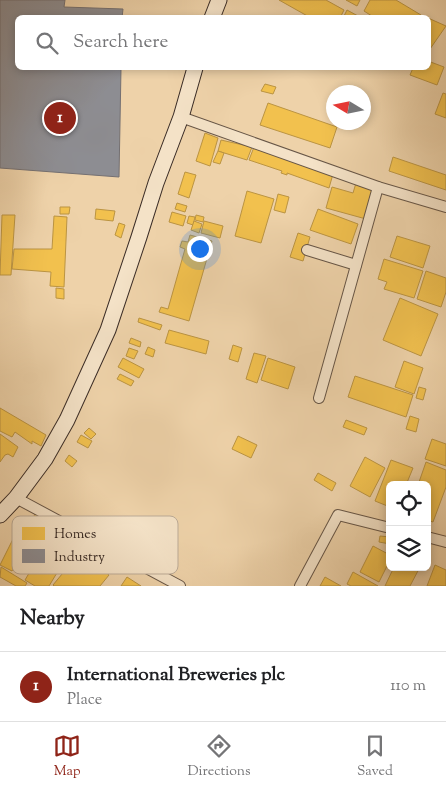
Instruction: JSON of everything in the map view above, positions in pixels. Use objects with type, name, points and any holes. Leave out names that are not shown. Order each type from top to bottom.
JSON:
[{"type":"main road","points":[[213,15],[219,0]]},
{"type":"main road","points":[[0,514],[16,498],[45,458],[66,420],[108,330],[156,183],[181,117],[194,70]]},
{"type":"street","points":[[181,117],[378,187],[446,207]]},
{"type":"street","points":[[319,398],[378,187]]},
{"type":"street","points":[[307,250],[356,265]]},
{"type":"street","points":[[16,498],[48,516]]},
{"type":"street","points":[[300,586],[338,515],[386,527]]},
{"type":"street","points":[[431,538],[446,542]]},
{"type":"street","points":[[151,574],[167,583],[180,586]]},
{"type":"building: Homes","points":[[279,0],[326,0],[344,10],[342,15],[306,15]]},
{"type":"building: Homes","points":[[346,0],[360,0],[357,6]]},
{"type":"building: Homes","points":[[370,0],[396,0],[421,15],[370,15],[364,11]]},
{"type":"building: Homes","points":[[347,10],[356,15],[344,15]]},
{"type":"building: Homes","points":[[431,19],[446,26],[431,48]]},
{"type":"building: Homes","points":[[431,62],[444,67],[437,85],[410,75],[412,70],[431,70]]},
{"type":"building: Homes","points":[[265,84],[276,87],[273,94],[261,91]]},
{"type":"building: Homes","points":[[443,93],[446,94],[446,118],[435,114]]},
{"type":"building: Homes","points":[[268,103],[326,123],[326,130],[336,130],[330,148],[260,125]]},
{"type":"building: Homes","points":[[205,133],[218,138],[210,166],[196,161]]},
{"type":"building: Homes","points":[[221,140],[252,147],[247,160],[218,151]]},
{"type":"building: Homes","points":[[254,147],[333,174],[329,188],[287,173],[287,175],[281,173],[282,171],[249,160]]},
{"type":"building: Homes","points":[[218,151],[224,153],[220,164],[213,162]]},
{"type":"building: Homes","points":[[393,157],[446,175],[446,190],[389,171]]},
{"type":"building: Homes","points":[[185,172],[196,175],[189,198],[178,194]]},
{"type":"building: Homes","points":[[356,183],[375,188],[366,219],[326,208],[332,187],[353,193]]},
{"type":"building: Homes","points":[[247,191],[274,199],[261,243],[235,236]]},
{"type":"building: Homes","points":[[278,194],[289,197],[285,213],[274,210]]},
{"type":"building: Homes","points":[[177,203],[187,206],[185,212],[175,209]]},
{"type":"building: Homes","points":[[60,207],[70,207],[69,214],[60,214]]},
{"type":"building: Homes","points":[[96,209],[115,211],[113,221],[95,219]]},
{"type":"building: Homes","points":[[318,209],[358,224],[351,244],[310,230]]},
{"type":"building: Homes","points":[[172,212],[186,216],[183,226],[169,222]]},
{"type":"building: Homes","points":[[2,215],[15,215],[11,275],[0,275]]},
{"type":"building: Homes","points":[[196,215],[204,217],[203,222],[195,220]]},
{"type":"building: Homes","points":[[54,216],[67,217],[64,287],[50,286],[51,272],[12,269],[14,249],[52,249]]},
{"type":"building: Homes","points":[[189,216],[195,217],[193,225],[187,223]]},
{"type":"building: Homes","points":[[194,221],[202,224],[199,233],[191,230]]},
{"type":"building: Homes","points":[[204,221],[223,226],[220,238],[201,233]]},
{"type":"building: Homes","points":[[119,223],[125,225],[121,238],[115,235]]},
{"type":"building: Homes","points":[[298,233],[310,237],[303,261],[290,257]]},
{"type":"building: Homes","points":[[190,235],[212,241],[189,321],[159,312],[161,307],[168,309],[185,249],[180,247],[182,241],[188,242]]},
{"type":"building: Homes","points":[[397,236],[430,246],[423,268],[390,257]]},
{"type":"building: Homes","points":[[384,259],[423,271],[414,298],[384,289],[387,282],[378,279]]},
{"type":"building: Homes","points":[[426,271],[446,278],[446,292],[441,307],[417,299]]},
{"type":"building: Homes","points":[[56,288],[64,289],[64,299],[56,298]]},
{"type":"building: Homes","points":[[400,298],[438,314],[421,356],[383,340]]},
{"type":"building: Homes","points":[[139,318],[162,325],[160,330],[138,322]]},
{"type":"building: Homes","points":[[169,330],[209,341],[206,354],[165,343]]},
{"type":"building: Homes","points":[[131,338],[141,342],[140,347],[129,343]]},
{"type":"building: Homes","points":[[233,345],[242,348],[238,362],[229,359]]},
{"type":"building: Homes","points":[[148,347],[155,350],[153,357],[145,354]]},
{"type":"building: Homes","points":[[129,348],[138,351],[134,359],[126,356]]},
{"type":"building: Homes","points":[[254,353],[266,356],[257,383],[246,379]]},
{"type":"building: Homes","points":[[123,358],[144,369],[139,378],[118,367]]},
{"type":"building: Homes","points":[[268,358],[295,367],[288,389],[261,380]]},
{"type":"building: Homes","points":[[404,361],[423,368],[414,394],[395,387]]},
{"type":"building: Homes","points":[[120,374],[134,381],[131,386],[117,379]]},
{"type":"building: Homes","points":[[355,376],[413,395],[406,417],[348,397]]},
{"type":"building: Homes","points":[[419,387],[426,389],[423,400],[416,398]]},
{"type":"building: Homes","points":[[0,408],[46,435],[41,446],[32,441],[32,444],[15,432],[12,437],[0,431]]},
{"type":"building: Homes","points":[[410,416],[419,419],[416,432],[406,429]]},
{"type":"building: Homes","points":[[346,420],[367,428],[364,435],[343,427]]},
{"type":"building: Homes","points":[[89,428],[96,434],[91,439],[84,433]]},
{"type":"building: Homes","points":[[0,434],[18,447],[13,457],[8,454],[5,455],[0,462]]},
{"type":"building: Homes","points":[[81,435],[92,441],[88,448],[77,442]]},
{"type":"building: Homes","points":[[238,436],[257,445],[251,458],[232,449]]},
{"type":"building: Homes","points":[[432,439],[446,444],[446,466],[425,459]]},
{"type":"building: Homes","points":[[69,455],[77,461],[72,467],[65,461]]},
{"type":"building: Homes","points":[[365,457],[385,468],[370,497],[350,486]]},
{"type":"building: Homes","points":[[391,460],[413,468],[408,481],[386,481],[386,505],[375,501]]},
{"type":"building: Homes","points":[[426,462],[446,470],[446,487],[433,522],[431,521],[431,481],[419,481]]},
{"type":"building: Homes","points":[[318,473],[336,483],[332,491],[314,480]]},
{"type":"building: Homes","points":[[380,536],[386,537],[386,543],[379,542]]},
{"type":"building: Homes","points":[[12,541],[12,571],[0,565]]},
{"type":"building: Homes","points":[[373,546],[386,553],[386,568],[379,582],[360,572]]},
{"type":"building: Homes","points":[[435,565],[446,570],[446,586],[427,586]]},
{"type":"building: Homes","points":[[1,567],[27,583],[25,586],[16,586],[0,577]]},
{"type":"building: Homes","points":[[392,571],[418,571],[410,586],[385,586]]},
{"type":"building: Homes","points":[[353,572],[378,586],[351,586],[347,584]]},
{"type":"building: Homes","points":[[29,574],[56,574],[49,586],[35,586],[25,580]]},
{"type":"building: Homes","points":[[62,574],[109,575],[100,586],[53,585]]},
{"type":"building: Homes","points":[[127,577],[141,586],[121,586]]},
{"type":"building: Homes","points":[[325,577],[341,586],[320,586]]},
{"type":"building: Industry","points":[[0,0],[65,0],[64,7],[123,9],[122,15],[15,15],[15,70],[121,70],[119,177],[0,168]]},
{"type":"place","name":"International Breweries plc","points":[[60,118]]}]
